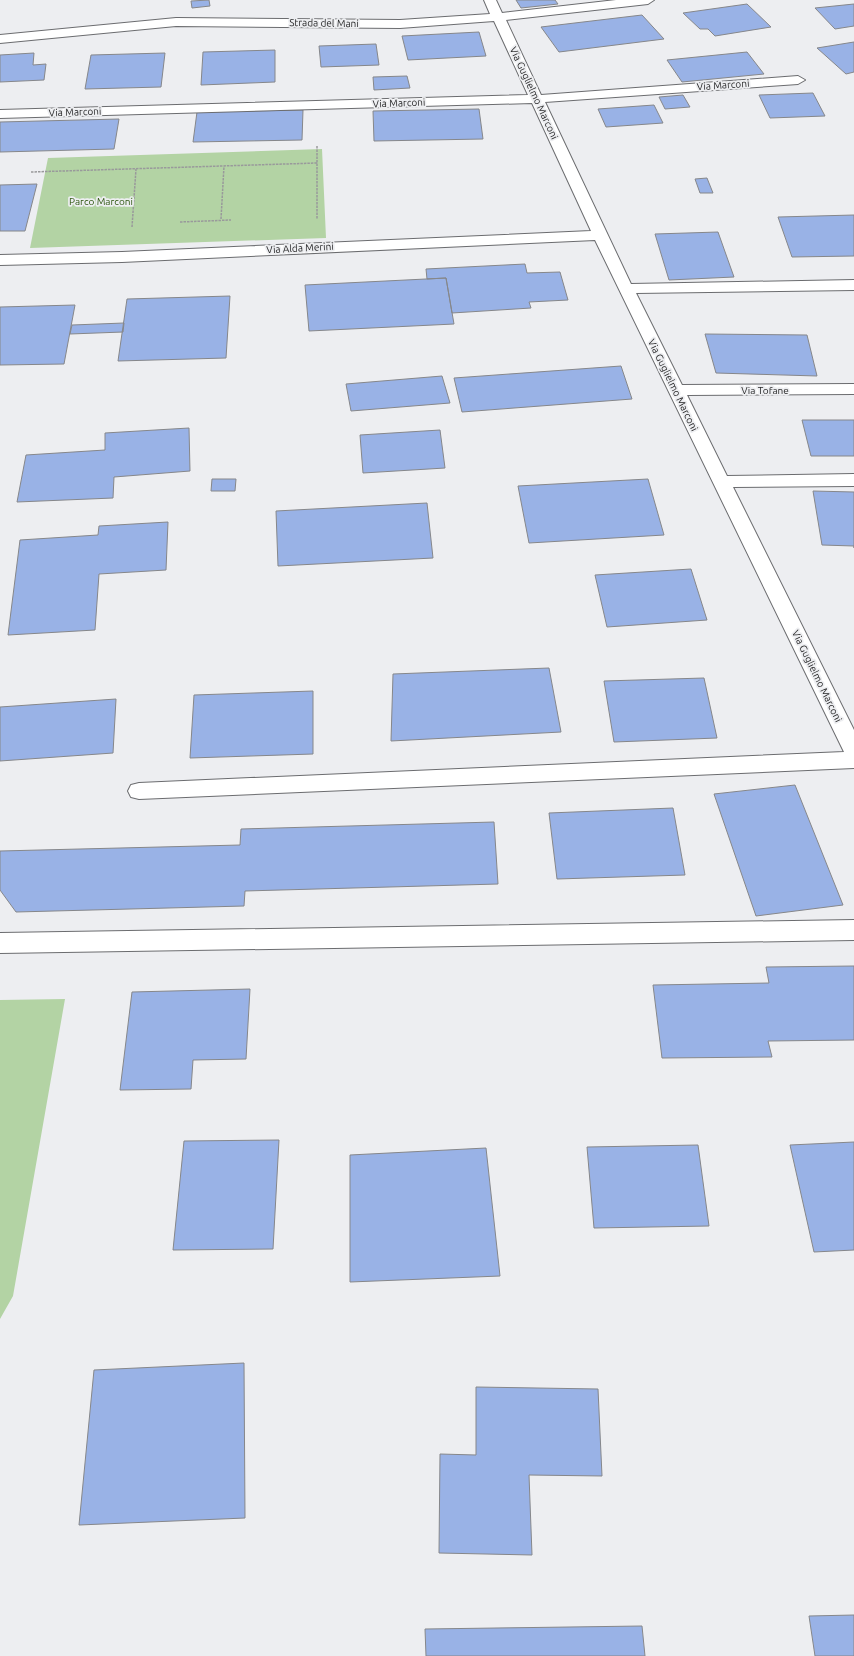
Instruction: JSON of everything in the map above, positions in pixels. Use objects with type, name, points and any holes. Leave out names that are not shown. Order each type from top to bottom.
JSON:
[{"type":"street","name":"Via Guglielmo Marconi","points":[[490,0],[626,289],[854,751]]},
{"type":"street","name":"Strada del Mani","points":[[0,39],[176,22],[400,24],[499,17],[648,0]]},
{"type":"street","name":"Via Marconi","points":[[0,114],[536,99],[798,80]]},
{"type":"street","name":"Via Alda Merini","points":[[0,260],[122,257],[601,235]]},
{"type":"street","points":[[626,289],[854,285]]},
{"type":"street","name":"Via Tofane","points":[[676,390],[854,389]]},
{"type":"street","points":[[722,482],[854,480]]},
{"type":"street","points":[[139,791],[854,760]]},
{"type":"street","points":[[0,942],[854,930]]},
{"type":"path","points":[[317,146],[317,222]]},
{"type":"path","points":[[31,172],[317,163]]},
{"type":"path","points":[[221,219],[224,166]]},
{"type":"path","points":[[132,229],[136,168]]},
{"type":"green space","name":"Parco Marconi","points":[[322,149],[326,238],[30,248],[48,158]]},
{"type":"green space","points":[[65,999],[13,1296],[0,1319],[0,1000]]},
{"type":"building","points":[[209,0],[210,6],[192,8],[191,1]]},
{"type":"building","points":[[516,0],[555,0],[558,4],[521,8]]},
{"type":"building","points":[[747,4],[771,27],[715,36],[708,29],[700,29],[683,13]]},
{"type":"building","points":[[854,4],[854,26],[835,29],[815,8]]},
{"type":"building","points":[[642,15],[664,39],[559,52],[541,27]]},
{"type":"building","points":[[479,32],[486,56],[408,60],[402,36]]},
{"type":"building","points":[[854,42],[854,72],[846,74],[817,48]]},
{"type":"building","points":[[376,44],[379,65],[321,67],[319,46]]},
{"type":"building","points":[[275,50],[275,82],[201,85],[203,52]]},
{"type":"building","points":[[747,52],[764,74],[682,82],[667,60]]},
{"type":"building","points":[[34,53],[33,65],[46,64],[44,80],[0,82],[0,55]]},
{"type":"building","points":[[165,53],[161,87],[85,89],[91,55]]},
{"type":"building","points":[[407,76],[410,88],[374,90],[373,77]]},
{"type":"building","points":[[813,93],[825,116],[770,118],[759,95]]},
{"type":"building","points":[[683,95],[690,107],[665,109],[659,97]]},
{"type":"building","points":[[654,105],[663,123],[606,127],[598,109]]},
{"type":"building","points":[[479,109],[483,139],[374,141],[373,111]]},
{"type":"building","points":[[303,110],[302,140],[193,142],[197,112]]},
{"type":"building","points":[[119,119],[114,149],[0,152],[0,122]]},
{"type":"building","points":[[707,178],[713,193],[700,193],[695,179]]},
{"type":"building","points":[[37,184],[25,231],[0,231],[0,185]]},
{"type":"building","points":[[854,215],[854,256],[792,257],[778,217]]},
{"type":"building","points":[[718,232],[734,277],[669,280],[655,234]]},
{"type":"building","points":[[525,264],[527,273],[560,272],[568,300],[529,302],[531,308],[452,313],[446,278],[427,279],[426,269]]},
{"type":"building","points":[[446,278],[454,324],[309,331],[305,285]]},
{"type":"building","points":[[230,296],[226,358],[118,361],[127,299]]},
{"type":"building","points":[[75,305],[64,364],[0,365],[0,307]]},
{"type":"building","points":[[124,323],[123,332],[70,334],[72,325]]},
{"type":"building","points":[[705,334],[807,335],[817,376],[716,373]]},
{"type":"building","points":[[621,366],[632,399],[462,412],[454,378]]},
{"type":"building","points":[[442,376],[450,403],[351,411],[346,384]]},
{"type":"building","points":[[802,420],[854,420],[854,456],[811,456]]},
{"type":"building","points":[[189,428],[190,471],[114,477],[113,498],[17,502],[26,455],[105,450],[105,433]]},
{"type":"building","points":[[440,430],[445,468],[363,473],[360,435]]},
{"type":"building","points":[[212,479],[236,479],[235,491],[211,491]]},
{"type":"building","points":[[648,479],[664,535],[529,543],[518,486]]},
{"type":"building","points":[[813,491],[854,492],[854,546],[822,545]]},
{"type":"building","points":[[427,503],[433,558],[278,566],[276,511]]},
{"type":"building","points":[[168,522],[166,570],[99,574],[95,630],[8,635],[20,540],[98,535],[99,526]]},
{"type":"building","points":[[691,569],[707,620],[607,627],[595,575]]},
{"type":"building","points":[[549,668],[561,732],[391,741],[393,674]]},
{"type":"building","points":[[704,678],[717,738],[614,742],[604,681]]},
{"type":"building","points":[[313,691],[313,754],[190,758],[194,695]]},
{"type":"building","points":[[116,699],[113,753],[0,761],[0,707]]},
{"type":"building","points":[[795,785],[843,905],[756,916],[714,794]]},
{"type":"building","points":[[673,808],[685,875],[557,879],[549,813]]},
{"type":"building","points":[[494,822],[498,884],[245,891],[244,906],[16,912],[0,890],[0,851],[240,845],[241,829]]},
{"type":"building","points":[[854,966],[854,1040],[768,1041],[772,1057],[662,1058],[653,985],[769,983],[766,967]]},
{"type":"building","points":[[250,989],[246,1059],[193,1060],[191,1089],[120,1090],[132,992]]},
{"type":"building","points":[[279,1140],[273,1249],[173,1250],[184,1141]]},
{"type":"building","points":[[854,1142],[854,1250],[814,1252],[790,1145]]},
{"type":"building","points":[[698,1145],[709,1226],[594,1228],[587,1147]]},
{"type":"building","points":[[486,1148],[500,1276],[350,1282],[350,1155]]},
{"type":"building","points":[[244,1363],[245,1518],[79,1525],[94,1370]]},
{"type":"building","points":[[476,1387],[598,1389],[602,1476],[529,1475],[532,1555],[439,1553],[440,1454],[476,1455]]},
{"type":"building","points":[[854,1615],[854,1656],[815,1656],[809,1616]]},
{"type":"building","points":[[642,1626],[645,1656],[426,1656],[425,1629]]}]
